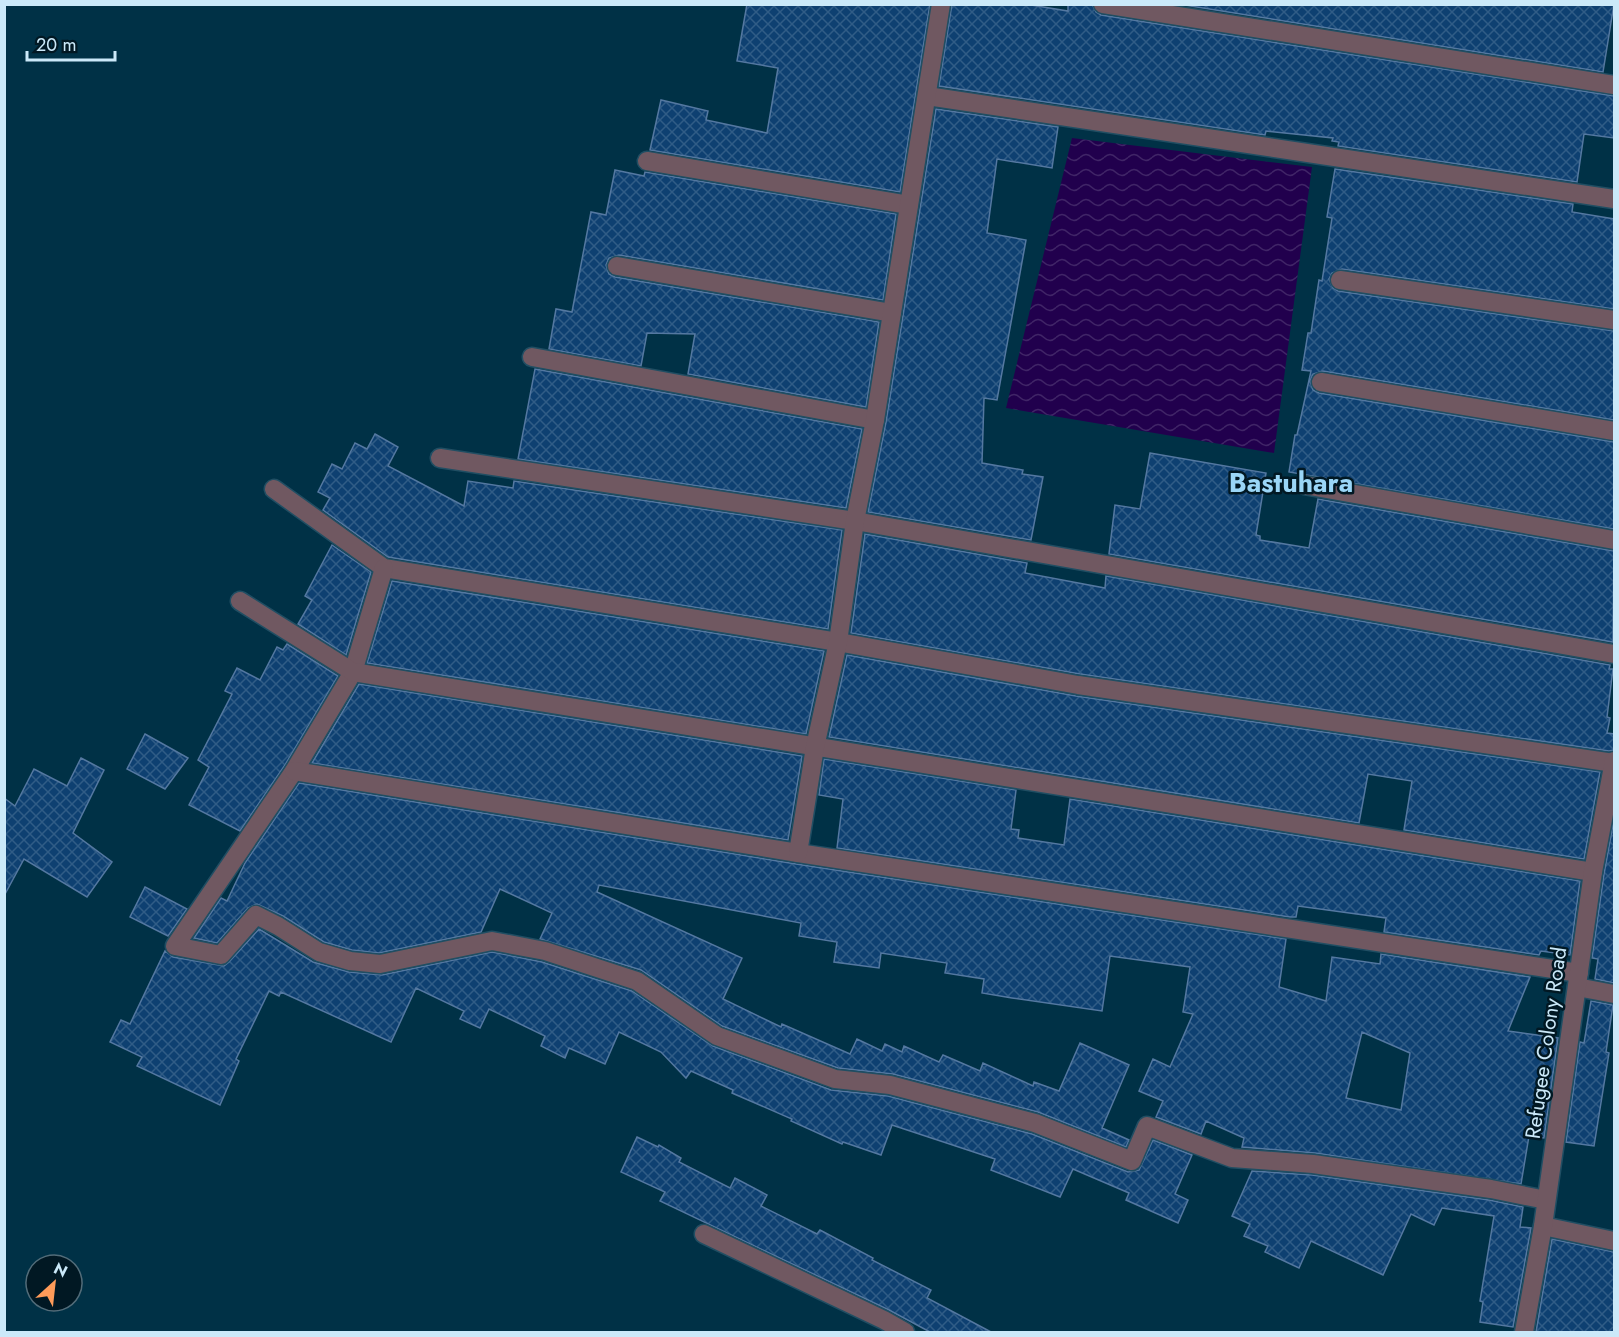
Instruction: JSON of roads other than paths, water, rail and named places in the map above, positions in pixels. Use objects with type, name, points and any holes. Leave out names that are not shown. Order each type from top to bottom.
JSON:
[{"type":"street","points":[[798,853],[815,747],[838,642],[855,521],[892,313],[941,4]]},
{"type":"street","points":[[1103,4],[1614,85]]},
{"type":"street","points":[[927,96],[1614,199]]},
{"type":"street","points":[[647,161],[909,205]]},
{"type":"street","points":[[617,266],[892,313]]},
{"type":"street","points":[[1340,280],[1614,320]]},
{"type":"street","points":[[532,357],[874,420]]},
{"type":"street","points":[[1321,382],[1614,432]]},
{"type":"street","points":[[440,458],[855,521],[1614,654]]},
{"type":"street","points":[[1304,485],[1614,540]]},
{"type":"street","points":[[274,489],[384,568],[838,642],[1078,685],[1614,762]]},
{"type":"street","points":[[384,568],[353,672],[294,771],[175,946],[221,955],[256,915],[319,952],[350,961],[380,964],[492,941],[545,951],[637,981],[717,1036],[835,1079],[890,1085],[1035,1123],[1132,1161],[1147,1126],[1232,1158],[1313,1164],[1491,1189],[1546,1200]]},
{"type":"street","points":[[240,601],[353,672],[1593,872]]},
{"type":"street","name":"Refugee Colony Road","points":[[1524,1332],[1543,1226],[1593,872],[1614,762]]},
{"type":"street","points":[[294,771],[1578,980],[1614,994]]},
{"type":"street","points":[[1543,1226],[1614,1241]]},
{"type":"street","points":[[704,1234],[905,1332]]},
{"type":"water","points":[[1072,138],[1312,167],[1274,453],[1006,408]]},
{"type":"district","name":"Bastuhara","points":[[1291,482]]}]
